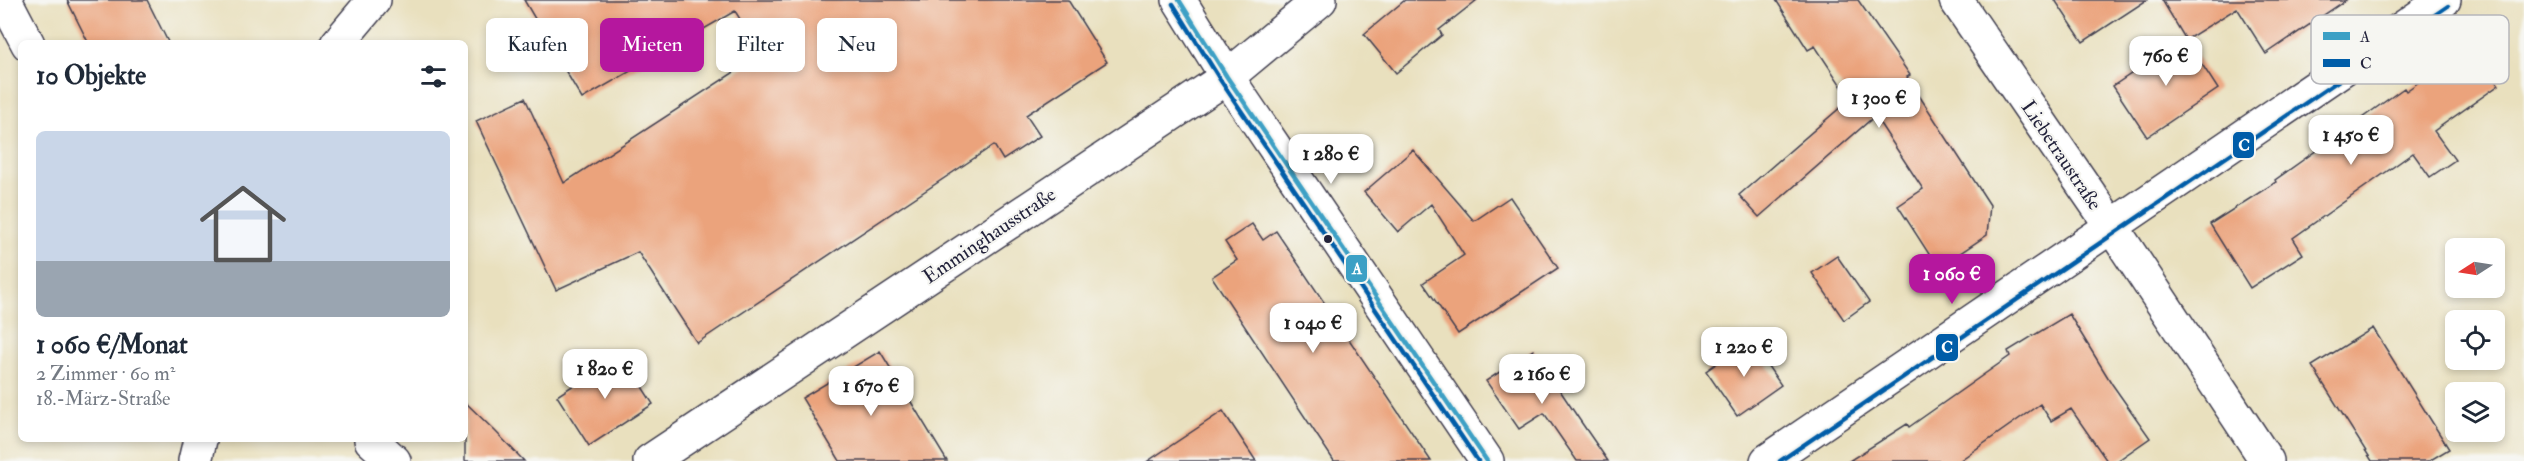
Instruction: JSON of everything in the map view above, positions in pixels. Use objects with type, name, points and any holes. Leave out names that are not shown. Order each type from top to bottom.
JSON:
[{"type":"street","points":[[5,0],[26,40]]},
{"type":"street","points":[[340,40],[374,0]]},
{"type":"street","points":[[1179,0],[1227,77],[1487,461]]},
{"type":"street","name":"Emminghausstraße","points":[[650,461],[1227,77],[1320,0]]},
{"type":"street","name":"Liebetraustraße","points":[[1956,0],[2112,227],[2267,461]]},
{"type":"street","points":[[2422,15],[2444,0]]},
{"type":"street","points":[[1767,461],[2321,84]]},
{"type":"street","points":[[195,461],[200,442]]},
{"type":"street","points":[[373,442],[394,461]]},
{"type":"building","points":[[67,0],[147,0],[167,40],[87,40]]},
{"type":"building","points":[[524,0],[1068,0],[1107,62],[1026,115],[1040,136],[1003,160],[994,145],[697,343],[638,252],[556,290],[476,121],[525,98],[564,183],[734,72],[805,72],[805,18],[739,18],[735,11],[723,18],[716,18],[716,22],[704,29],[704,18],[600,18],[600,72],[629,72],[582,99],[566,72],[588,72],[588,18],[535,18]]},
{"type":"building","points":[[1405,0],[1477,0],[1439,30],[1442,35],[1396,73],[1364,34]]},
{"type":"building","points":[[1776,0],[1858,0],[1910,75],[1907,77],[1990,205],[1987,235],[1938,268],[1898,206],[1923,189],[1875,116],[1759,217],[1739,195],[1850,99],[1815,46],[1808,50]]},
{"type":"building","points":[[2055,0],[2147,0],[2083,42]]},
{"type":"building","points":[[2162,0],[2346,0],[2324,15],[2311,15],[2311,24],[2266,54],[2237,8],[2186,40]]},
{"type":"building","points":[[2185,38],[2218,89],[2147,137],[2113,86]]},
{"type":"building","points":[[2416,84],[2499,85],[2434,131],[2455,160],[2430,177],[2413,153],[2293,238],[2303,254],[2250,288],[2210,224],[2276,182],[2275,180],[2404,88],[2406,91]]},
{"type":"building","points":[[1413,150],[1474,221],[1510,197],[1558,268],[1458,334],[1423,283],[1464,255],[1431,204],[1398,232],[1364,192]]},
{"type":"building","points":[[1252,224],[1263,240],[1276,231],[1431,461],[1334,461],[1212,277],[1237,260],[1225,242]]},
{"type":"building","points":[[1837,256],[1869,302],[1844,320],[1812,273]]},
{"type":"building","points":[[2069,314],[2112,384],[2150,438],[2117,461],[2107,461],[2071,409],[2051,421],[2040,404],[1959,461],[1849,461],[1907,424],[1909,427],[2010,356],[2008,351]]},
{"type":"building","points":[[2373,328],[2449,449],[2429,461],[2372,461],[2312,366]]},
{"type":"building","points":[[1750,340],[1781,385],[1737,416],[1706,371]]},
{"type":"building","points":[[1533,350],[1608,461],[1577,461],[1544,413],[1519,429],[1486,381]]},
{"type":"building","points":[[880,351],[947,461],[840,461],[802,398]]},
{"type":"building","points":[[621,354],[653,404],[589,446],[557,396]]},
{"type":"building","points":[[468,405],[524,461],[465,461],[465,442],[468,442]]},
{"type":"building","points":[[1223,411],[1256,461],[1148,461]]},
{"type":"transit line","name":"A","points":[[1179,0],[1227,77],[1487,461]]},
{"type":"transit line","name":"C","points":[[1173,4],[1221,81],[1478,461]]},
{"type":"transit line","name":"C","points":[[2435,15],[2448,6]]},
{"type":"transit line","name":"C","points":[[1780,461],[2333,84]]}]
